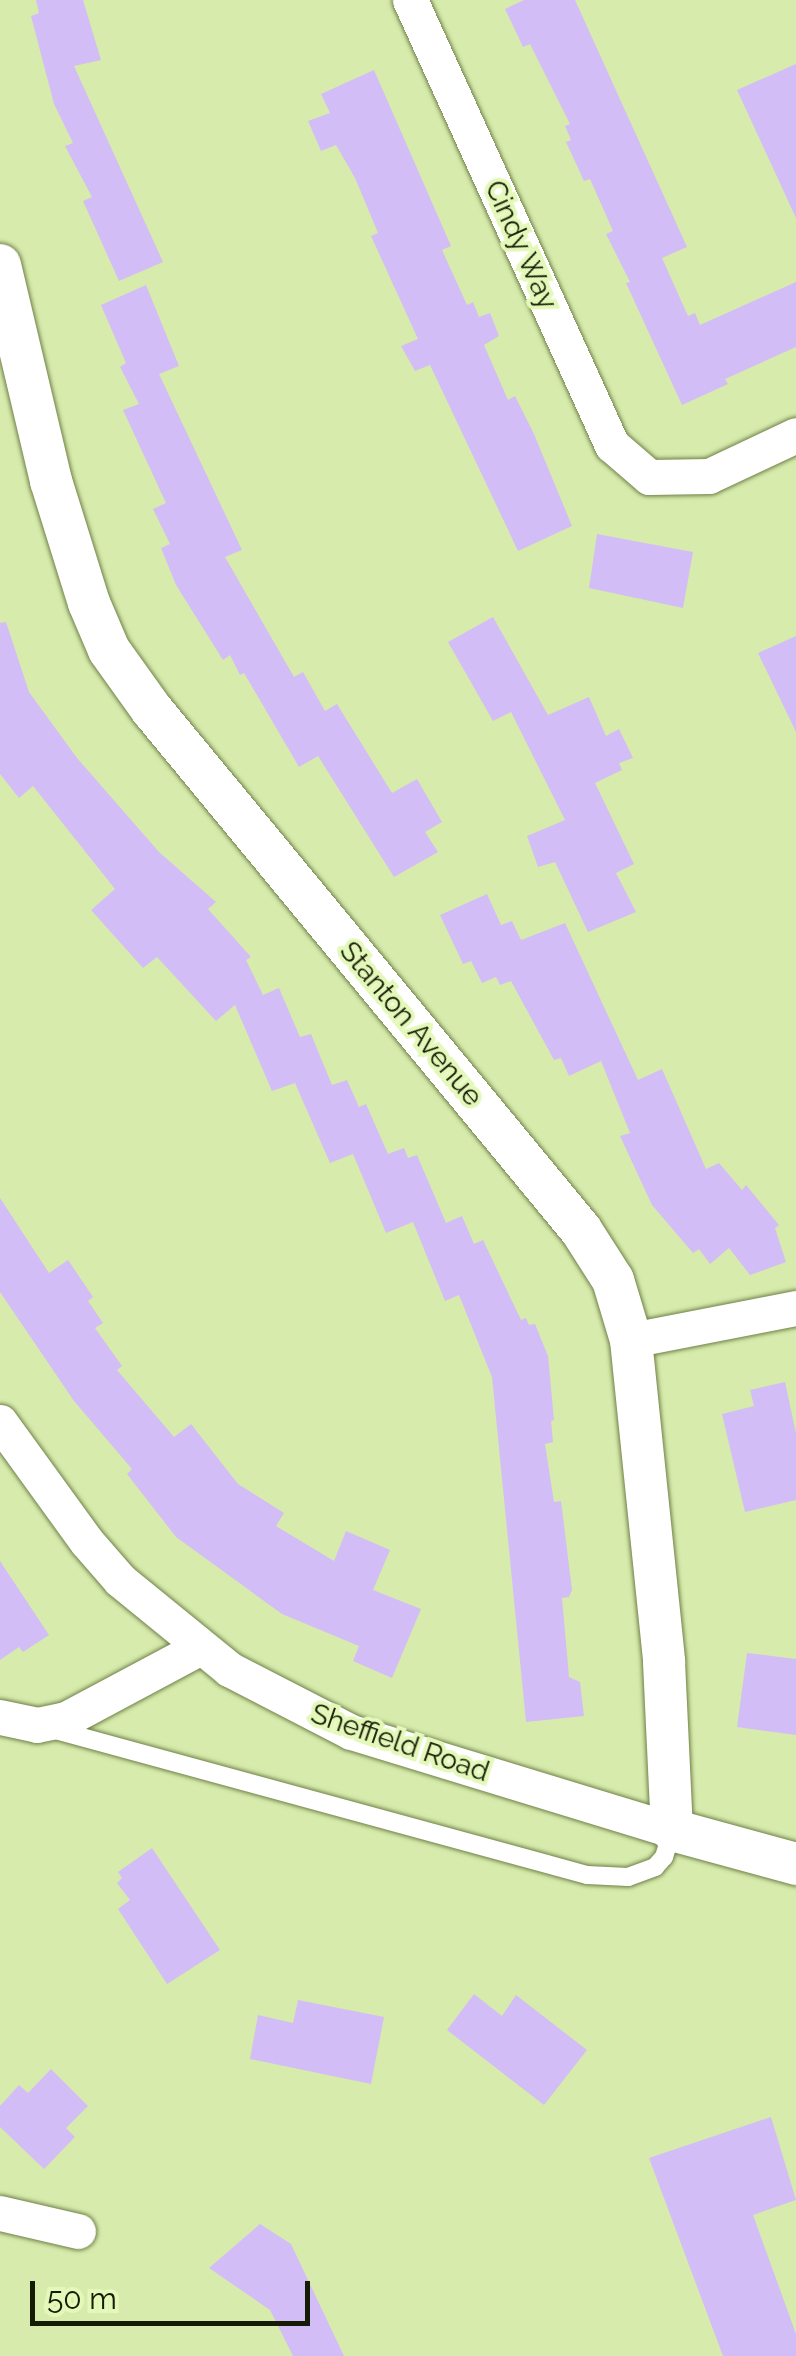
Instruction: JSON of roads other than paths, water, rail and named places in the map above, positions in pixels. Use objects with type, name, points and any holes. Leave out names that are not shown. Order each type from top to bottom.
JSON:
[{"type":"street","name":"Cindy Way","points":[[410,0],[612,445],[649,478],[708,476],[796,434]]},
{"type":"street","name":"Stanton Avenue","points":[[2,282],[51,481],[89,603],[109,650],[152,710],[581,1230],[621,1296],[632,1340],[664,1662],[672,1830]]},
{"type":"street","points":[[632,1340],[796,1308]]},
{"type":"street","name":"Sheffield Road","points":[[0,1422],[86,1542],[120,1580],[199,1648],[264,1689],[351,1732],[672,1830]]},
{"type":"street","points":[[0,1717],[38,1725],[91,1710],[199,1648]]},
{"type":"street","points":[[672,1830],[796,1864]]},
{"type":"street","points":[[0,2214],[78,2231]]},
{"type":"lane","points":[[38,1725],[587,1874],[628,1877],[654,1867],[664,1856],[672,1830]]}]
